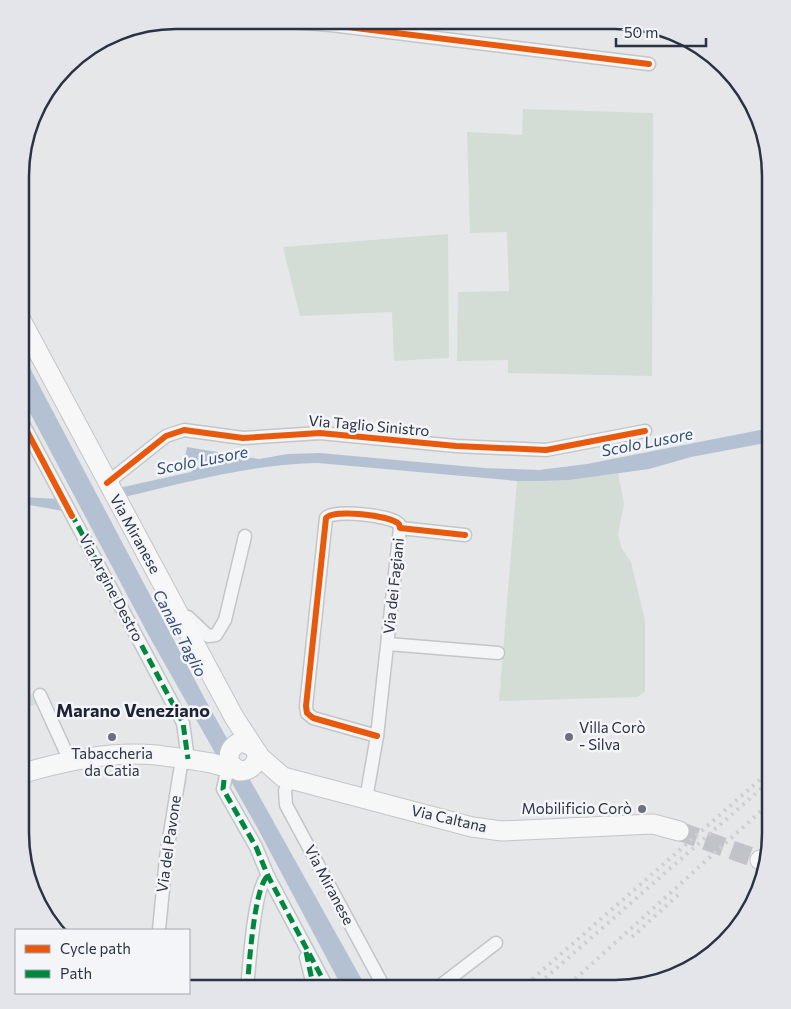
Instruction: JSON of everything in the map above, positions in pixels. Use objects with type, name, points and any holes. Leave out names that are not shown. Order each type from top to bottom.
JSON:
[{"type":"main road","points":[[29,335],[107,483]]},
{"type":"main road","name":"Via Miranese","points":[[107,483],[181,617],[240,754]]},
{"type":"main road","points":[[29,772],[70,761],[122,754],[207,762],[240,754]]},
{"type":"main road","name":"Via Caltana","points":[[240,754],[286,778],[487,829],[525,830],[652,824],[679,831]]},
{"type":"street","points":[[364,29],[649,64]]},
{"type":"street","name":"Via Taglio Sinistro","points":[[107,483],[166,436],[184,430],[243,438],[320,433],[456,446],[546,450],[645,431]]},
{"type":"street","name":"Via Argine Destro","points":[[29,435],[183,723],[185,759]]},
{"type":"street","points":[[377,736],[313,718],[308,713],[306,706],[326,518],[334,512],[390,518],[399,524],[400,528],[465,535]]},
{"type":"street","name":"Via dei Fagiani","points":[[366,799],[377,736],[400,528]]},
{"type":"street","points":[[181,617],[188,617],[208,636],[216,635],[225,620],[245,536]]},
{"type":"street","name":"Via dei Fagiani","points":[[388,644],[498,653]]},
{"type":"street","points":[[40,695],[70,761]]},
{"type":"street","points":[[240,754],[223,788],[256,847],[268,876],[323,980]]},
{"type":"street","name":"Via del Pavone","points":[[159,929],[166,858],[185,759]]},
{"type":"street","name":"Via Miranese","points":[[286,778],[284,791],[286,805],[380,980]]},
{"type":"street","points":[[248,980],[254,919],[265,878],[268,876]]},
{"type":"street","points":[[448,980],[496,943]]},
{"type":"street","points":[[308,951],[306,956],[312,980]]},
{"type":"shaded area","points":[[523,109],[653,113],[652,376],[508,373],[508,360],[457,361],[458,292],[509,291],[507,232],[470,233],[467,132],[522,135]]},
{"type":"shaded area","points":[[448,234],[449,358],[394,361],[392,312],[300,316],[283,247]]},
{"type":"shaded area","points":[[618,473],[624,504],[618,534],[622,549],[631,562],[645,620],[645,692],[637,697],[499,701],[517,481],[569,480]]},
{"type":"shaded area","points":[[29,690],[36,704],[29,707]]},
{"type":"water","points":[[29,366],[206,701],[362,980],[338,980],[258,829],[149,636],[29,411]]},
{"type":"water","name":"Scolo Lusore","points":[[762,430],[762,444],[691,457],[649,469],[569,480],[517,481],[318,463],[245,470],[124,497],[119,488],[191,472],[194,468],[193,463],[184,462],[187,447],[259,459],[288,454],[320,453],[484,468],[539,470],[587,464]]},
{"type":"water","points":[[29,497],[60,499],[63,511],[29,505]]},
{"type":"tunnel","points":[[679,831],[759,860]]},
{"type":"railway","points":[[531,980],[762,778]]},
{"type":"railway","points":[[543,980],[762,788]]},
{"type":"railway","points":[[574,980],[762,810]]},
{"type":"railway","points":[[632,937],[678,895]]},
{"type":"marked path","points":[[71,513],[183,723],[188,759]]},
{"type":"marked path","points":[[224,780],[223,789],[256,847],[268,876],[323,980]]},
{"type":"marked path","points":[[248,980],[256,910],[263,883],[268,876]]},
{"type":"marked path","points":[[306,952],[312,980]]},
{"type":"cycle path","points":[[364,29],[649,64]]},
{"type":"cycle path","points":[[107,483],[166,436],[184,430],[243,438],[320,433],[456,446],[546,450],[645,431]]},
{"type":"cycle path","points":[[29,435],[72,516]]},
{"type":"cycle path","points":[[377,736],[313,718],[307,713],[306,706],[326,518],[339,514],[362,514],[394,521],[399,524],[400,528],[465,535]]},
{"type":"place","name":"Tabaccheria da Catia","points":[[112,737]]},
{"type":"place","name":"Villa Corò - Silva","points":[[569,737]]},
{"type":"place","name":"Mobilificio Corò","points":[[642,809]]},
{"type":"district","name":"Marano Veneziano","points":[[133,711]]},
{"type":"water label","name":"Canale Taglio","points":[[180,633]]}]
